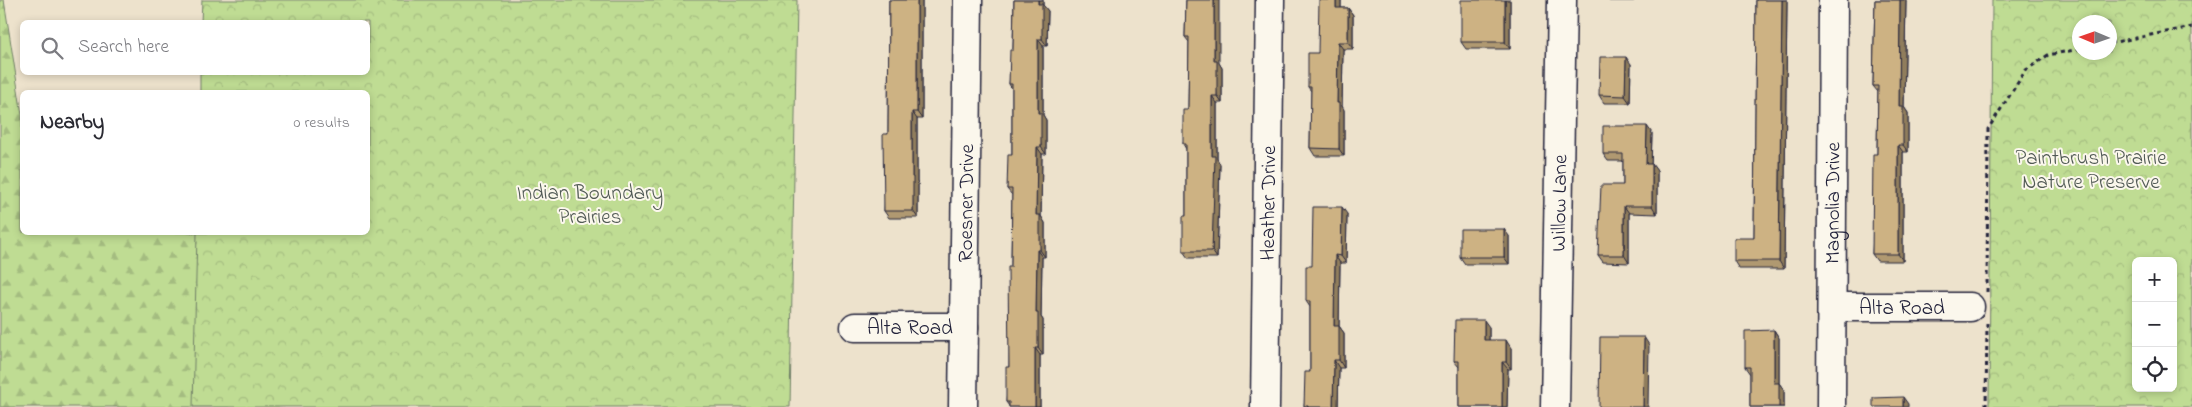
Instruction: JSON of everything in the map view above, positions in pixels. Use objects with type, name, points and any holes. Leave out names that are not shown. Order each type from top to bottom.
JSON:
[{"type":"street","name":"Roesner Drive","points":[[963,407],[968,0]]},
{"type":"street","name":"Heather Drive","points":[[1265,407],[1270,0]]},
{"type":"street","name":"Willow Lane","points":[[1555,407],[1562,0]]},
{"type":"street","name":"Magnolia Drive","points":[[1831,407],[1833,0]]},
{"type":"street","name":"Alta Road","points":[[1832,308],[1981,308]]},
{"type":"street","name":"Alta Road","points":[[855,327],[964,327]]},
{"type":"path","points":[[2117,42],[2192,27]]},
{"type":"path","points":[[1986,407],[1981,308],[1988,129],[2026,70],[2048,55],[2072,50]]},
{"type":"green space","points":[[0,0],[4,0],[20,102],[20,235],[250,235],[229,407],[0,407]]},
{"type":"green space","name":"Indian Boundary Prairies","points":[[202,0],[797,0],[790,407],[193,407],[197,235],[370,235],[370,90],[200,90],[200,75],[370,75],[370,20],[201,20]]},
{"type":"green space","name":"Paintbrush Prairie Nature Preserve","points":[[1992,0],[2192,0],[2192,407],[1989,407]]},
{"type":"building","points":[[889,0],[917,0],[917,112],[912,112],[913,211],[884,211],[883,134],[888,134]]},
{"type":"building","points":[[1014,0],[1038,0],[1038,4],[1042,4],[1042,39],[1038,39],[1038,113],[1041,113],[1041,147],[1037,147],[1036,215],[1040,215],[1040,250],[1037,250],[1036,313],[1038,313],[1038,348],[1035,348],[1035,407],[1009,407],[1009,402],[1006,402],[1006,367],[1009,367],[1008,267],[1011,267],[1012,189],[1007,189],[1008,155],[1012,155],[1012,84],[1009,84],[1010,50],[1013,50]]},
{"type":"building","points":[[1186,0],[1214,0],[1214,61],[1217,61],[1217,96],[1212,96],[1212,156],[1215,156],[1212,251],[1183,251],[1183,216],[1186,216],[1186,144],[1183,144],[1183,110],[1188,110],[1189,37],[1185,37]]},
{"type":"building","points":[[1319,0],[1336,0],[1336,8],[1348,8],[1348,42],[1338,42],[1337,103],[1339,103],[1339,149],[1310,148],[1311,87],[1308,87],[1308,53],[1318,53]]},
{"type":"building","points":[[1461,0],[1505,0],[1505,42],[1461,42]]},
{"type":"building","points":[[1756,0],[1782,0],[1779,261],[1734,261],[1734,238],[1754,238]]},
{"type":"building","points":[[1875,0],[1900,0],[1899,106],[1903,106],[1903,145],[1898,145],[1898,254],[1872,254],[1873,154],[1877,154],[1878,86],[1873,86]]},
{"type":"building","points":[[1600,57],[1626,57],[1625,96],[1599,95]]},
{"type":"building","points":[[1603,126],[1647,126],[1646,164],[1652,164],[1652,206],[1624,206],[1624,255],[1598,255],[1601,185],[1623,185],[1623,154],[1603,154]]},
{"type":"building","points":[[1313,207],[1342,207],[1341,256],[1335,255],[1334,326],[1339,326],[1339,360],[1334,360],[1333,407],[1304,406],[1305,372],[1310,372],[1310,301],[1306,301],[1306,266],[1312,266]]},
{"type":"building","points":[[1460,229],[1504,229],[1504,257],[1460,257]]},
{"type":"building","points":[[1455,320],[1484,320],[1484,340],[1506,340],[1506,362],[1502,362],[1502,407],[1459,407],[1459,361],[1454,361]]},
{"type":"building","points":[[1774,330],[1774,383],[1779,383],[1779,407],[1750,407],[1750,367],[1745,367],[1745,331]]},
{"type":"building","points":[[1600,337],[1644,337],[1643,407],[1599,407]]},
{"type":"building","points":[[1903,397],[1903,407],[1873,407],[1873,398]]}]
